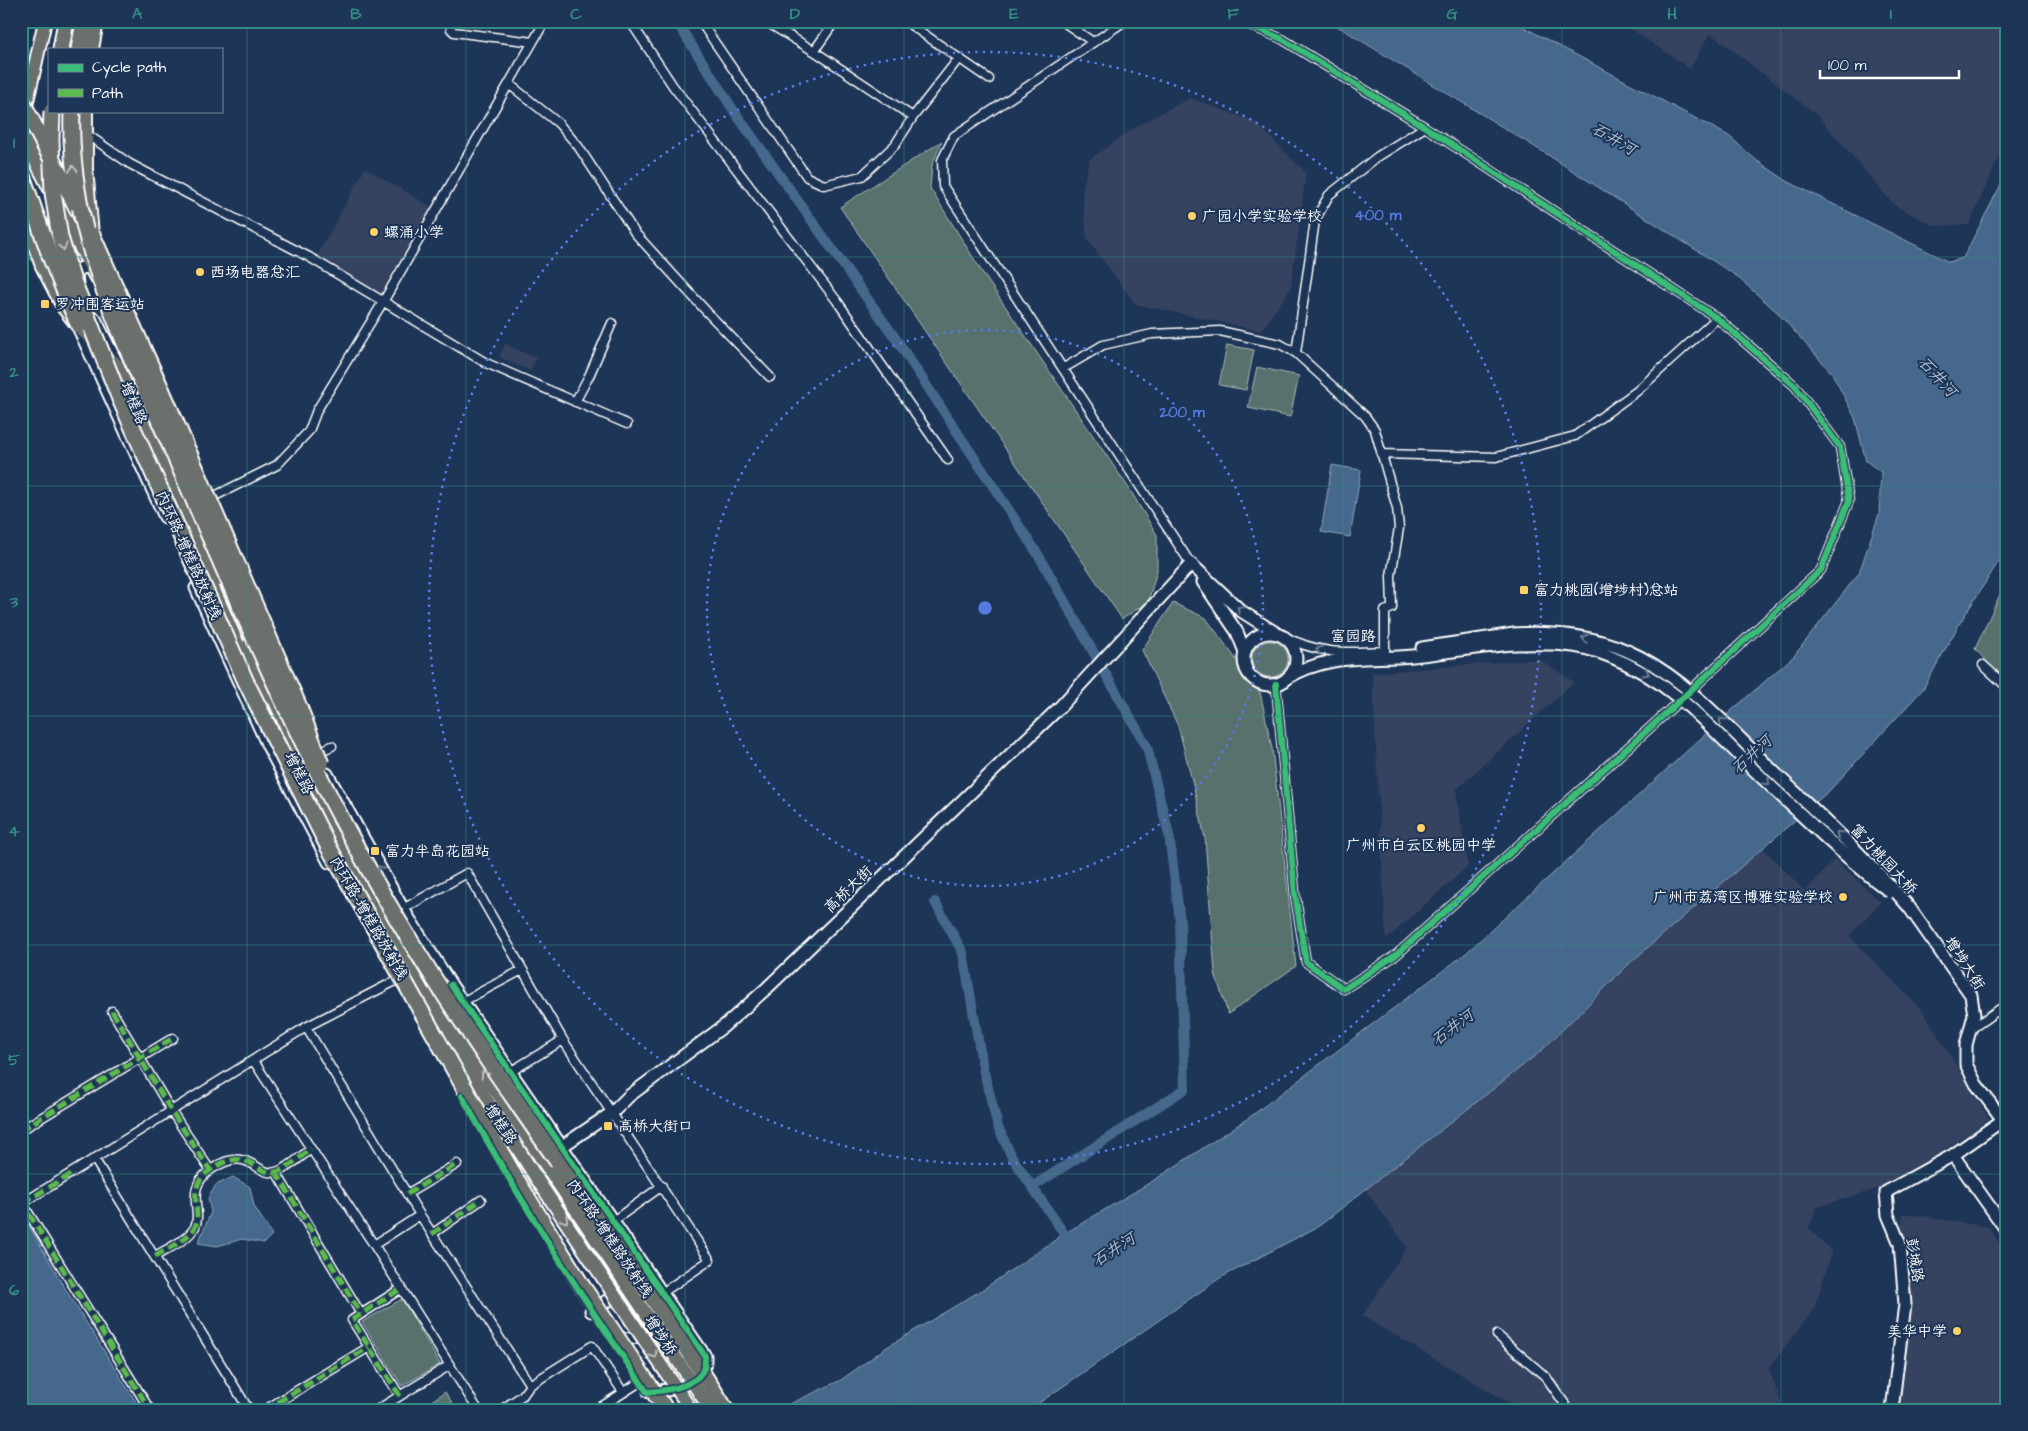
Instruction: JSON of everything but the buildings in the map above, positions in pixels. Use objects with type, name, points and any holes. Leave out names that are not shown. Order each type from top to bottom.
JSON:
[{"type":"highway","points":[[61,48],[66,21]]},
{"type":"highway","points":[[79,48],[84,21]]},
{"type":"highway","points":[[21,100],[103,257],[302,714],[337,811]]},
{"type":"highway","name":"增槎路","points":[[52,112],[52,181],[62,245],[81,304],[120,399]]},
{"type":"highway","name":"增槎路","points":[[72,112],[72,155],[77,199],[88,248],[106,299],[261,656],[337,811]]},
{"type":"highway","points":[[21,173],[68,300],[89,345],[120,399]]},
{"type":"highway","name":"内环路-增槎路放射线","points":[[120,399],[246,682],[328,846],[516,1180],[594,1304],[666,1410]]},
{"type":"highway","name":"内环路-增槎路放射线","points":[[337,811],[429,969],[726,1410]]},
{"type":"main road","points":[[21,128],[45,21]]},
{"type":"main road","points":[[92,48],[98,21]]},
{"type":"main road","points":[[75,112],[70,120],[58,125],[21,132],[106,295]]},
{"type":"main road","name":"增槎路","points":[[86,112],[85,132],[94,246],[106,295],[119,327],[135,382],[202,538],[303,760],[399,934],[451,1014],[481,1069],[551,1173]]},
{"type":"main road","name":"增槎路","points":[[21,209],[53,289],[63,306],[77,325],[118,366],[270,716],[317,809],[410,972],[498,1120],[537,1179]]},
{"type":"main road","name":"增埗桥","points":[[551,1173],[710,1410]]},
{"type":"main road","name":"增埗桥","points":[[537,1179],[691,1410]]},
{"type":"street","points":[[450,21],[451,29],[454,32],[533,42]]},
{"type":"street","points":[[203,502],[277,464],[309,431],[317,410],[383,302],[545,21]]},
{"type":"street","points":[[630,21],[673,86],[837,301],[948,460]]},
{"type":"street","points":[[700,21],[806,177],[824,185],[862,176],[895,145],[913,117],[959,58]]},
{"type":"street","points":[[765,21],[814,50],[913,117]]},
{"type":"street","points":[[814,50],[835,21]]},
{"type":"street","points":[[905,21],[989,79]]},
{"type":"street","points":[[1062,21],[1093,42]]},
{"type":"street","points":[[1125,21],[954,136],[942,160],[943,186],[1064,368],[1190,564],[1237,632],[1245,652],[1245,666],[1252,678],[1265,684],[1276,684],[1287,678],[1295,666],[1295,655],[1292,646],[1281,635],[1270,633],[1260,635],[1252,640],[1245,652]]},
{"type":"street","points":[[1240,21],[1282,40],[1425,127],[1718,318],[1795,386],[1840,448],[1849,501],[1820,570],[1645,733],[1396,955],[1344,989],[1306,962],[1295,894],[1276,684]]},
{"type":"street","points":[[509,84],[558,123],[578,146],[634,232],[707,312],[770,376]]},
{"type":"street","points":[[1296,354],[1315,220],[1324,203],[1329,195],[1377,157],[1425,127]]},
{"type":"street","points":[[85,132],[130,164],[309,257],[486,363],[627,424]]},
{"type":"street","points":[[90,266],[79,269],[76,282],[118,366]]},
{"type":"street","points":[[1381,454],[1496,456],[1575,436],[1637,391],[1718,318]]},
{"type":"street","points":[[575,402],[589,376],[612,324]]},
{"type":"street","points":[[77,325],[177,543],[215,632],[268,746],[314,837],[523,1204],[608,1337],[647,1392],[666,1391],[684,1385],[704,1369],[705,1356],[451,986],[402,909],[315,754],[147,376],[119,327]]},
{"type":"street","points":[[1064,368],[1103,344],[1152,334],[1220,331],[1280,344],[1296,354],[1365,416],[1375,430],[1397,508],[1399,528],[1391,576],[1392,608],[1384,611],[1385,651]]},
{"type":"street","points":[[202,538],[216,532]]},
{"type":"street","name":"富园路","points":[[1190,564],[1241,611],[1299,644],[1325,652],[1385,651],[1515,639]]},
{"type":"street","name":"高桥大街","points":[[561,1147],[613,1112],[629,1096],[744,1009],[1033,734],[1190,564]]},
{"type":"street","points":[[214,590],[215,632]]},
{"type":"street","name":"富力桃园大桥","points":[[1515,639],[1560,633],[1599,641],[1639,657],[1670,675],[1700,700],[1855,848],[1909,907]]},
{"type":"street","name":"富园路","points":[[1287,678],[1314,664],[1333,659],[1412,656],[1515,639]]},
{"type":"street","points":[[1983,664],[2007,687]]},
{"type":"street","points":[[303,760],[332,746]]},
{"type":"street","points":[[314,837],[317,809]]},
{"type":"street","points":[[402,909],[467,873],[563,1040],[613,1112],[710,1260],[662,1293],[659,1310],[654,1321],[639,1336],[628,1340],[608,1337]]},
{"type":"street","points":[[351,900],[378,918]]},
{"type":"street","name":"增埗大街","points":[[1909,907],[1971,995],[1974,1015],[1966,1045],[1966,1064],[1976,1084],[2005,1118]]},
{"type":"street","points":[[399,934],[424,944]]},
{"type":"street","points":[[451,1014],[462,1002],[522,970]]},
{"type":"street","points":[[150,1410],[22,1202],[95,1160],[306,1027],[410,972]]},
{"type":"street","points":[[451,986],[451,1014]]},
{"type":"street","points":[[1971,1029],[2007,1004]]},
{"type":"street","points":[[112,1011],[139,1059],[210,1170]]},
{"type":"street","points":[[306,1027],[420,1215],[530,1385]]},
{"type":"street","points":[[21,1130],[173,1038]]},
{"type":"street","points":[[510,1072],[563,1040]]},
{"type":"street","points":[[253,1060],[402,1288],[478,1410]]},
{"type":"street","points":[[462,1096],[498,1120]]},
{"type":"street","points":[[2005,1118],[1953,1155],[2007,1231]]},
{"type":"street","points":[[155,1256],[190,1234],[194,1228],[197,1220],[195,1204],[197,1188],[210,1170],[232,1160],[242,1159],[267,1172],[276,1172],[312,1149]]},
{"type":"street","name":"彭城路","points":[[1892,1410],[1905,1304],[1900,1244],[1888,1215],[1886,1192],[1953,1155]]},
{"type":"street","points":[[95,1160],[249,1410]]},
{"type":"street","points":[[407,1194],[457,1164]]},
{"type":"street","points":[[276,1172],[361,1314]]},
{"type":"street","points":[[613,1221],[662,1186]]},
{"type":"street","points":[[432,1234],[481,1200]]},
{"type":"street","points":[[374,1245],[420,1215]]},
{"type":"street","points":[[591,1311],[648,1274]]},
{"type":"street","points":[[400,1396],[352,1320],[402,1288]]},
{"type":"street","points":[[1497,1335],[1546,1377],[1569,1410]]},
{"type":"street","points":[[502,1410],[523,1395],[530,1385],[592,1346],[624,1392]]},
{"type":"street","points":[[265,1410],[369,1347]]},
{"type":"street","points":[[377,1410],[450,1365]]},
{"type":"street","points":[[596,1410],[640,1382]]},
{"type":"shaded area","points":[[1620,21],[2007,21],[2007,139],[1969,225],[1934,226],[1894,205],[1818,116],[1710,33],[1690,69]]},
{"type":"shaded area","name":"广园小学实验学校","points":[[1190,98],[1256,122],[1306,173],[1291,288],[1261,331],[1135,304],[1087,239],[1082,192],[1089,160],[1135,127]]},
{"type":"shaded area","name":"螺涌小学","points":[[365,168],[432,207],[381,294],[317,256]]},
{"type":"shaded area","points":[[505,344],[536,358],[530,371],[499,357]]},
{"type":"shaded area","name":"广州市白云区桃园中学","points":[[1539,659],[1574,682],[1456,790],[1468,866],[1386,940],[1372,673]]},
{"type":"shaded area","points":[[1763,848],[1805,891],[1834,859],[1881,902],[1849,936],[1923,1011],[1989,1119],[1899,1182],[1817,1207],[1809,1228],[1832,1252],[1814,1309],[1769,1368],[1782,1406],[1779,1410],[1521,1410],[1362,1316],[1407,1247],[1365,1190],[1540,1052],[1631,962]]},
{"type":"shaded area","name":"美华中学","points":[[1903,1213],[1989,1227],[2007,1256],[2007,1410],[1896,1410],[1910,1296],[1908,1262],[1900,1233]]},
{"type":"green space","points":[[942,141],[932,165],[930,188],[984,275],[1130,490],[1157,535],[1157,571],[1148,602],[1122,619],[840,207]]},
{"type":"green space","points":[[1227,345],[1254,350],[1246,390],[1219,385]]},
{"type":"green space","points":[[1257,367],[1299,376],[1290,417],[1248,408]]},
{"type":"green space","points":[[2007,579],[2007,683],[1975,649]]},
{"type":"green space","points":[[1173,603],[1206,618],[1260,692],[1272,748],[1296,966],[1228,1014],[1215,973],[1205,838],[1194,788],[1178,726],[1142,650]]},
{"type":"green space","points":[[1270,641],[1277,642],[1283,646],[1287,652],[1287,666],[1283,672],[1277,676],[1270,677],[1263,676],[1257,672],[1253,666],[1252,659],[1253,652],[1257,646],[1263,642]]},
{"type":"green space","points":[[402,1299],[440,1364],[402,1386],[362,1322]]},
{"type":"green space","points":[[445,1392],[457,1410],[418,1410]]},
{"type":"water","name":"石井河","points":[[1329,21],[1512,21],[1729,136],[1756,160],[1787,181],[1949,262],[1963,258],[2007,173],[2007,535],[2004,553],[1961,621],[1923,689],[1830,790],[1631,962],[1540,1052],[1319,1226],[1220,1278],[1029,1410],[777,1410],[841,1380],[887,1347],[985,1288],[1064,1234],[1156,1179],[1250,1117],[1465,954],[1723,718],[1794,656],[1859,573],[1879,514],[1881,472],[1866,461],[1855,418],[1832,373],[1777,312],[1735,275],[1548,155]]},
{"type":"water","points":[[1332,465],[1361,470],[1350,537],[1321,532]]},
{"type":"water","points":[[233,1177],[250,1187],[254,1206],[272,1235],[264,1243],[242,1239],[217,1246],[198,1243],[211,1212],[208,1198],[216,1185]]},
{"type":"water","points":[[21,1212],[68,1293],[141,1410],[21,1410]]},
{"type":"waterway","points":[[676,21],[734,111],[896,339],[1039,556],[1147,747],[1169,835],[1180,921],[1185,1089],[1032,1187]]},
{"type":"waterway","points":[[935,902],[963,953],[983,1068],[998,1127],[1012,1157],[1071,1244]]},
{"type":"marked path","points":[[112,1011],[172,1112],[210,1170]]},
{"type":"marked path","points":[[21,1130],[173,1038]]},
{"type":"marked path","points":[[155,1256],[192,1232],[197,1220],[196,1191],[198,1184],[203,1176],[212,1169],[225,1162],[243,1160],[263,1170],[276,1172],[290,1165],[311,1149]]},
{"type":"marked path","points":[[407,1194],[457,1164]]},
{"type":"marked path","points":[[276,1172],[361,1314]]},
{"type":"marked path","points":[[23,1203],[73,1173]]},
{"type":"marked path","points":[[432,1234],[481,1200]]},
{"type":"marked path","points":[[21,1201],[150,1410]]},
{"type":"marked path","points":[[400,1396],[352,1320],[402,1288]]},
{"type":"marked path","points":[[265,1410],[369,1347]]},
{"type":"cycle path","points":[[1240,21],[1282,39],[1425,127],[1717,318],[1795,386],[1840,447],[1849,501],[1821,570],[1652,726],[1396,955],[1344,989],[1306,962],[1295,894],[1276,684]]},
{"type":"cycle path","points":[[451,985],[705,1356],[704,1368],[695,1380],[679,1387],[647,1392],[551,1247],[505,1172],[462,1096]]},
{"type":"place","name":"广园小学实验学校","points":[[1192,216]]},
{"type":"place","name":"螺涌小学","points":[[374,232]]},
{"type":"place","name":"西场电器总汇","points":[[200,272]]},
{"type":"place","name":"罗冲围客运站","points":[[45,304]]},
{"type":"place","name":"富力桃园(增埗村)总站","points":[[1524,590]]},
{"type":"place","name":"广州市白云区桃园中学","points":[[1421,828]]},
{"type":"place","name":"富力半岛花园站","points":[[375,851]]},
{"type":"place","name":"广州市荔湾区博雅实验学校","points":[[1843,897]]},
{"type":"place","name":"高桥大街口","points":[[608,1126]]},
{"type":"place","name":"美华中学","points":[[1957,1331]]}]
